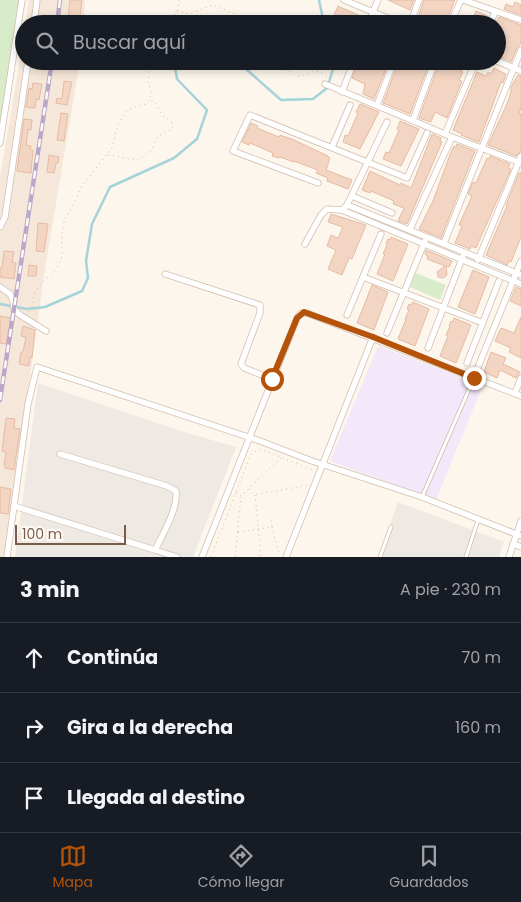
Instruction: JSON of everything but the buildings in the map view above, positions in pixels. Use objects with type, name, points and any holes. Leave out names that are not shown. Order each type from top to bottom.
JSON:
[{"type":"street","points":[[20,15],[22,0]]},
{"type":"street","points":[[35,15],[37,0]]},
{"type":"street","points":[[344,0],[380,15]]},
{"type":"street","points":[[371,15],[378,0]]},
{"type":"street","points":[[413,15],[419,0]]},
{"type":"street","points":[[454,15],[462,0],[505,15]]},
{"type":"street","points":[[506,15],[521,20]]},
{"type":"street","points":[[0,144],[15,46]]},
{"type":"street","points":[[444,243],[521,50]]},
{"type":"street","points":[[506,65],[521,71]]},
{"type":"street","points":[[0,227],[5,217],[27,70]]},
{"type":"street","points":[[342,92],[351,70]]},
{"type":"street","points":[[377,105],[391,70]]},
{"type":"street","points":[[413,120],[432,70]]},
{"type":"street","points":[[445,134],[472,70]]},
{"type":"street","points":[[325,84],[452,137],[520,161],[476,264]]},
{"type":"street","points":[[332,147],[350,105]]},
{"type":"street","points":[[318,183],[233,151],[250,115],[407,178],[427,133]]},
{"type":"street","points":[[342,210],[352,196],[387,122]]},
{"type":"street","points":[[410,230],[452,137]]},
{"type":"street","points":[[352,196],[392,213]]},
{"type":"street","points":[[347,205],[519,274]]},
{"type":"street","points":[[305,244],[321,215],[327,209],[342,210],[521,284]]},
{"type":"street","points":[[347,315],[381,234]]},
{"type":"street","points":[[387,333],[427,237]]},
{"type":"street","points":[[428,348],[464,252]]},
{"type":"street","points":[[474,378],[513,280],[519,274],[521,260]]},
{"type":"street","points":[[165,274],[260,305],[260,313],[241,364],[244,368],[272,379]]},
{"type":"street","points":[[363,277],[483,323]]},
{"type":"street","points":[[467,363],[499,282]]},
{"type":"street","points":[[0,287],[10,294],[14,309],[25,319],[46,331]]},
{"type":"street","points":[[202,557],[272,379],[297,318],[301,313],[307,313],[373,337],[518,394],[521,378]]},
{"type":"street","points":[[284,556],[373,337]]},
{"type":"street","points":[[7,557],[28,404],[37,367],[422,497],[519,535]]},
{"type":"street","points":[[60,454],[167,486],[176,491],[177,498],[168,525],[155,550]]},
{"type":"street","points":[[14,506],[177,557]]},
{"type":"street","points":[[509,557],[513,544],[519,535],[521,521]]},
{"type":"street","points":[[513,544],[521,547]]},
{"type":"lane","points":[[422,497],[474,378]]},
{"type":"lane","points":[[466,557],[479,519]]},
{"type":"lane","points":[[380,557],[391,527]]},
{"type":"path","points":[[175,15],[179,0]]},
{"type":"path","points":[[177,11],[189,14],[212,6],[237,15]]},
{"type":"path","points":[[25,319],[33,304],[34,294],[41,283],[54,272],[60,262],[65,218],[76,200],[81,187],[108,155],[112,148],[118,125],[128,109],[146,104],[150,99],[149,70]]},
{"type":"path","points":[[289,70],[295,76],[319,71],[333,81]]},
{"type":"path","points":[[108,155],[138,160],[151,151],[158,136],[172,129],[174,125],[171,120],[161,114],[155,102],[150,99]]},
{"type":"path","points":[[211,557],[251,454],[254,451],[260,449],[311,468],[314,472]]},
{"type":"path","points":[[235,557],[241,496],[281,457]]},
{"type":"path","points":[[255,495],[309,485]]},
{"type":"path","points":[[249,489],[255,495],[261,557]]},
{"type":"path","points":[[236,493],[241,496]]},
{"type":"path","points":[[270,517],[278,551],[284,556]]},
{"type":"path","points":[[237,532],[272,527]]},
{"type":"shaded area","points":[[29,0],[85,0],[84,15],[27,15]]},
{"type":"shaded area","points":[[18,70],[78,70],[45,269],[5,557],[0,557],[0,176]]},
{"type":"shaded area","points":[[378,346],[483,385],[436,500],[330,461]]},
{"type":"shaded area","points":[[38,383],[181,431],[236,447],[193,557],[15,557]]},
{"type":"shaded area","points":[[398,502],[504,542],[499,557],[378,557]]},
{"type":"green space","points":[[0,0],[20,0],[18,15],[15,15],[15,31],[0,123]]},
{"type":"green space","points":[[416,273],[446,285],[440,300],[410,287]]},
{"type":"waterway","points":[[319,0],[322,15]]},
{"type":"waterway","points":[[0,304],[27,309],[45,307],[82,291],[88,278],[86,261],[92,224],[110,187],[174,158],[197,139],[207,110],[177,79],[176,70]]},
{"type":"waterway","points":[[247,70],[281,100],[313,99],[327,88]]},
{"type":"waterway","points":[[329,82],[333,70]]},
{"type":"railway","points":[[58,15],[60,0]]},
{"type":"railway","points":[[0,400],[51,70]]},
{"type":"route","points":[[272,379],[297,318],[304,312],[373,337],[474,378]]}]
